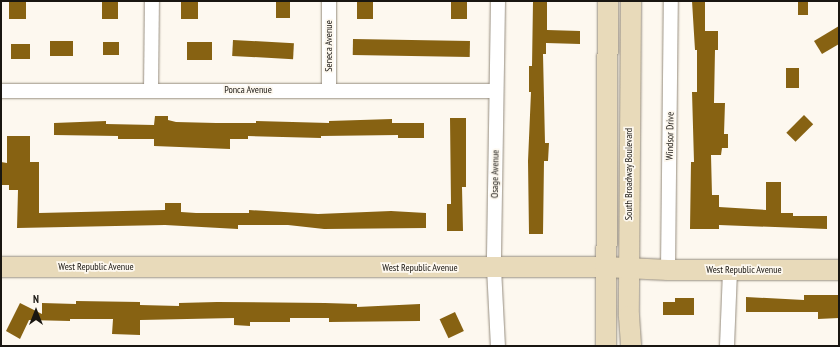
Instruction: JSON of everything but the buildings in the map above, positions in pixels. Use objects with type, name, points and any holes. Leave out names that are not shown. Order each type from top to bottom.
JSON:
[{"type":"street","points":[[151,90],[152,1]]},
{"type":"street","name":"Seneca Avenue","points":[[329,1],[329,90]]},
{"type":"street","name":"Osage Avenue","points":[[498,1],[494,268],[498,346]]},
{"type":"street","points":[[606,346],[605,266],[608,1]]},
{"type":"street","name":"South Broadway Boulevard","points":[[631,1],[629,267],[631,346]]},
{"type":"street","name":"Windsor Drive","points":[[668,270],[671,1]]},
{"type":"street","name":"Ponca Avenue","points":[[1,91],[496,90]]},
{"type":"street","name":"West Republic Avenue","points":[[1,267],[494,268],[605,266],[668,270],[839,270]]},
{"type":"street","points":[[727,346],[730,270]]}]
